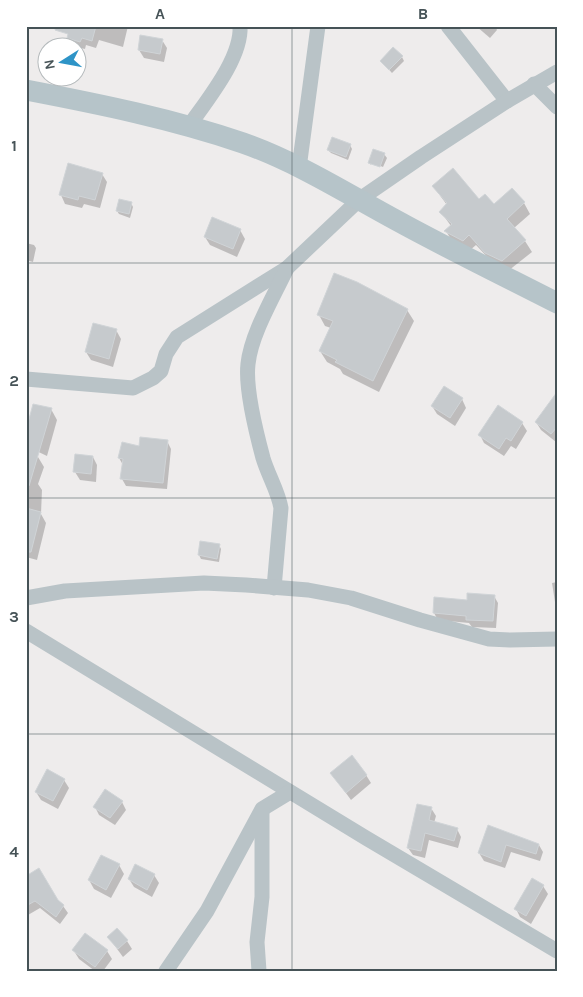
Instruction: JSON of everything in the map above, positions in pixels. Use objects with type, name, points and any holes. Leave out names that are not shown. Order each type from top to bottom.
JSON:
[{"type":"street","points":[[189,126],[233,62],[241,33],[240,26]]},
{"type":"street","points":[[299,168],[318,26]]},
{"type":"street","points":[[448,26],[507,101]]},
{"type":"street","points":[[26,379],[133,388],[153,378],[161,371],[166,354],[177,337],[238,301],[287,268],[360,200],[420,157],[534,84],[557,72]]},
{"type":"street","points":[[534,84],[557,106]]},
{"type":"street","points":[[26,90],[110,106],[189,126],[245,144],[299,168],[557,303]]},
{"type":"street","points":[[274,588],[282,508],[259,443],[247,381],[248,363],[254,340],[287,268]]},
{"type":"street","points":[[26,598],[65,591],[204,583],[308,590],[350,598],[489,639],[557,639]]},
{"type":"street","points":[[26,631],[290,792],[557,951]]},
{"type":"street","points":[[166,971],[207,911],[262,809],[290,792]]},
{"type":"street","points":[[259,971],[256,956],[262,897],[262,809]]},
{"type":"building","points":[[56,26],[96,26],[92,41],[88,38],[67,38],[68,34],[55,30]]},
{"type":"building","points":[[140,35],[163,39],[160,54],[138,50]]},
{"type":"building","points":[[393,47],[403,56],[389,70],[380,61]]},
{"type":"building","points":[[332,137],[351,144],[346,157],[327,150]]},
{"type":"building","points":[[373,149],[385,153],[380,167],[368,163]]},
{"type":"building","points":[[68,163],[103,173],[95,200],[79,196],[78,200],[59,195]]},
{"type":"building","points":[[453,168],[479,199],[485,194],[494,204],[512,188],[525,202],[507,219],[526,240],[502,261],[485,253],[469,235],[463,241],[444,231],[452,224],[439,212],[447,203],[432,186]]},
{"type":"building","points":[[119,199],[132,202],[129,214],[116,211]]},
{"type":"building","points":[[212,217],[241,229],[233,249],[204,237]]},
{"type":"building","points":[[334,273],[357,282],[408,309],[373,381],[335,362],[337,360],[319,351],[333,321],[317,315]]},
{"type":"building","points":[[93,323],[117,329],[109,359],[85,352]]},
{"type":"building","points":[[444,386],[463,398],[450,418],[431,406]]},
{"type":"building","points":[[557,392],[557,427],[551,434],[535,422]]},
{"type":"building","points":[[33,404],[52,408],[29,486],[26,485],[26,423],[28,423]]},
{"type":"building","points":[[498,405],[523,422],[511,441],[506,438],[499,449],[478,435]]},
{"type":"building","points":[[140,437],[168,440],[163,483],[120,479],[123,459],[118,458],[122,442],[139,446]]},
{"type":"building","points":[[75,454],[93,456],[91,474],[73,472]]},
{"type":"building","points":[[26,508],[41,512],[31,552],[26,552]]},
{"type":"building","points":[[200,541],[220,544],[217,559],[198,555]]},
{"type":"building","points":[[467,593],[495,595],[493,621],[466,620],[466,616],[433,613],[434,597],[467,600]]},
{"type":"building","points":[[352,755],[367,775],[346,793],[330,773]]},
{"type":"building","points":[[47,769],[65,779],[53,801],[35,792]]},
{"type":"building","points":[[105,789],[123,801],[110,818],[93,807]]},
{"type":"building","points":[[417,804],[432,807],[429,820],[458,828],[454,841],[425,833],[421,851],[407,848]]},
{"type":"building","points":[[488,825],[539,844],[536,854],[506,845],[501,862],[478,853]]},
{"type":"building","points":[[101,855],[120,864],[106,890],[88,880]]},
{"type":"building","points":[[135,864],[155,874],[147,890],[128,879]]},
{"type":"building","points":[[39,868],[58,900],[64,905],[56,917],[35,901],[26,906],[26,876]]},
{"type":"building","points":[[532,878],[544,885],[526,916],[514,909]]},
{"type":"building","points":[[117,928],[128,940],[118,949],[107,937]]},
{"type":"building","points":[[85,933],[108,950],[95,967],[72,950]]}]
